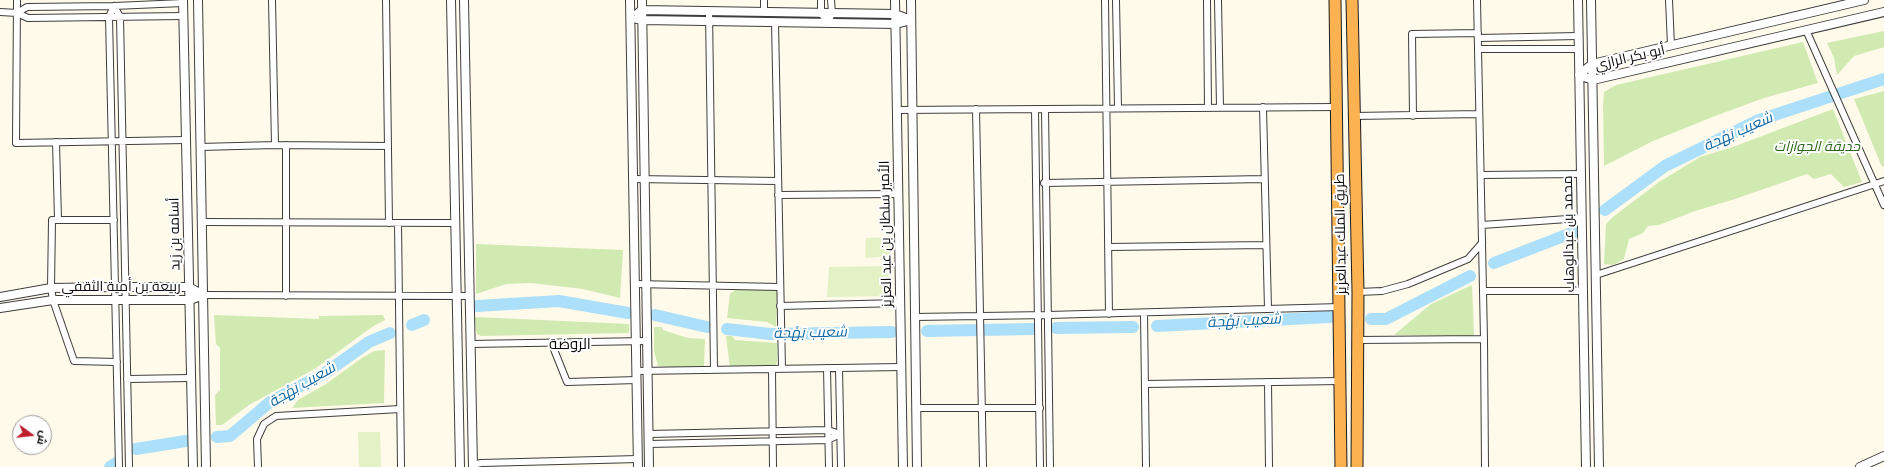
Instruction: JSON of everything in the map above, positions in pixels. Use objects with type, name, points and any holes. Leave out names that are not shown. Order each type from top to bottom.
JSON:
[{"type":"highway","name":"طريق الملك عبدالعزيز","points":[[1335,0],[1341,467]]},
{"type":"highway","name":"طريق الملك عبدالعزيز","points":[[1352,0],[1358,292],[1356,467]]},
{"type":"street","points":[[17,0],[16,143],[186,140]]},
{"type":"street","name":"أسامه بن زيد","points":[[198,0],[206,467]]},
{"type":"street","points":[[272,0],[275,145]]},
{"type":"street","points":[[386,0],[389,223]]},
{"type":"street","points":[[451,0],[460,467]]},
{"type":"street","points":[[464,0],[473,466],[481,463],[638,463],[630,0]]},
{"type":"street","points":[[642,0],[649,467]]},
{"type":"street","points":[[764,0],[764,12]]},
{"type":"street","points":[[821,0],[821,13],[828,23]]},
{"type":"street","points":[[828,23],[832,14],[831,0]]},
{"type":"street","name":"الأمير سلطان بن عبد العزيز","points":[[895,0],[903,467]]},
{"type":"street","name":"الأمير سلطان بن عبد العزيز","points":[[911,0],[917,467]]},
{"type":"street","points":[[1105,0],[1109,314]]},
{"type":"street","points":[[1116,0],[1118,108]]},
{"type":"street","points":[[1206,0],[1208,108]]},
{"type":"street","points":[[1218,0],[1220,107]]},
{"type":"street","points":[[1477,0],[1485,467]]},
{"type":"street","name":"محمد بن عبدالوهاب","points":[[1578,0],[1586,467]]},
{"type":"street","name":"محمد بن عبدالوهاب","points":[[1591,0],[1599,467]]},
{"type":"street","points":[[1669,0],[1671,45]]},
{"type":"street","name":"أبو بكر الرازي","points":[[1579,75],[1592,64],[1864,0]]},
{"type":"street","points":[[16,13],[27,7],[114,6],[183,1]]},
{"type":"street","name":"أسامه بن زيد","points":[[183,1],[193,467]]},
{"type":"street","points":[[114,6],[120,16],[129,467]]},
{"type":"street","points":[[114,6],[109,17],[119,467]]},
{"type":"street","points":[[631,16],[642,10],[895,14],[911,20]]},
{"type":"street","points":[[709,11],[714,370]]},
{"type":"street","points":[[0,12],[16,13],[28,18],[184,16]]},
{"type":"street","name":"أبو بكر الرازي","points":[[1579,75],[1593,80],[1884,12]]},
{"type":"street","points":[[631,16],[642,20],[896,24],[911,20]]},
{"type":"street","points":[[776,22],[782,369]]},
{"type":"street","points":[[1806,30],[1884,205]]},
{"type":"street","points":[[1413,116],[1412,34],[1478,36],[1578,36]]},
{"type":"street","points":[[1478,49],[1578,49]]},
{"type":"street","points":[[1263,107],[1268,309]]},
{"type":"street","points":[[897,110],[1337,107]]},
{"type":"street","points":[[976,109],[983,467]]},
{"type":"street","points":[[1035,109],[1040,467]]},
{"type":"street","points":[[1045,109],[1050,467]]},
{"type":"street","points":[[1354,116],[1480,114]]},
{"type":"street","points":[[56,142],[58,220]]},
{"type":"street","points":[[200,147],[275,145],[388,146]]},
{"type":"street","points":[[286,145],[286,296]]},
{"type":"street","points":[[1481,175],[1581,174]]},
{"type":"street","points":[[633,178],[778,181]]},
{"type":"street","points":[[1036,183],[1264,179]]},
{"type":"street","points":[[1596,275],[1884,182]]},
{"type":"street","points":[[778,195],[898,194]]},
{"type":"street","points":[[1482,225],[1582,218]]},
{"type":"street","points":[[114,220],[52,220],[51,288],[53,300],[74,361],[117,362]]},
{"type":"street","points":[[201,222],[455,223]]},
{"type":"street","points":[[398,223],[401,467]]},
{"type":"street","points":[[1358,292],[1382,291],[1408,284],[1468,259],[1482,243]]},
{"type":"street","points":[[1108,247],[1266,245]]},
{"type":"street","points":[[635,284],[780,287]]},
{"type":"street","name":"ربيعة بن أمية الثقفي","points":[[0,296],[51,288],[189,286],[203,295]]},
{"type":"street","points":[[1483,291],[1583,291]]},
{"type":"street","points":[[203,295],[470,296]]},
{"type":"street","name":"ربيعة بن أمية الثقفي","points":[[0,308],[53,300],[190,300],[203,295]]},
{"type":"street","points":[[780,306],[900,303]]},
{"type":"street","points":[[914,317],[980,319],[1340,307]]},
{"type":"street","points":[[1144,313],[1146,467]]},
{"type":"street","points":[[1357,340],[1484,339]]},
{"type":"street","points":[[470,344],[647,341]]},
{"type":"street","points":[[551,342],[567,382],[637,380]]},
{"type":"street","points":[[827,368],[829,467]]},
{"type":"street","points":[[839,368],[841,467]]},
{"type":"street","points":[[637,371],[902,368]]},
{"type":"street","points":[[772,369],[773,467]]},
{"type":"street","points":[[127,378],[191,378]]},
{"type":"street","points":[[1146,384],[1340,381]]},
{"type":"street","points":[[1268,382],[1269,467]]},
{"type":"street","points":[[916,408],[1040,408]]},
{"type":"street","points":[[258,467],[257,440],[264,424],[276,416],[400,409]]},
{"type":"street","points":[[649,434],[828,430],[840,434]]},
{"type":"street","points":[[649,444],[828,440],[840,434]]},
{"type":"street","points":[[1860,467],[1884,456]]},
{"type":"green space","points":[[1884,31],[1884,47],[1854,56],[1837,75],[1834,58],[1827,43]]},
{"type":"green space","name":"حديقة الجوازات","points":[[1803,42],[1818,83],[1764,98],[1715,116],[1653,141],[1604,166],[1604,92],[1616,85]]},
{"type":"green space","name":"حديقة الجوازات","points":[[1884,91],[1884,166],[1882,167],[1854,99]]},
{"type":"green space","name":"حديقة الجوازات","points":[[1833,109],[1862,182],[1844,187],[1831,174],[1814,179],[1807,174],[1695,211],[1659,225],[1648,226],[1643,233],[1629,239],[1624,259],[1613,265],[1604,264],[1606,224],[1614,216],[1659,182],[1700,157],[1733,147]]},
{"type":"green space","points":[[890,237],[890,256],[865,258],[866,238]]},
{"type":"green space","points":[[476,244],[623,250],[620,298],[583,289],[531,283],[506,284],[476,294]]},
{"type":"green space","points":[[890,266],[891,296],[827,297],[829,267]]},
{"type":"green space","points":[[1472,285],[1474,336],[1394,335],[1431,304]]},
{"type":"green space","points":[[735,290],[777,291],[776,327],[767,322],[727,318],[730,294]]},
{"type":"green space","points":[[214,315],[319,319],[319,316],[383,315],[385,320],[372,327],[316,368],[249,405],[222,425],[216,425],[215,395],[220,390],[220,348],[216,344]]},
{"type":"green space","points":[[475,317],[629,324],[629,333],[481,336],[477,334]]},
{"type":"green space","points":[[654,327],[662,327],[663,330],[688,338],[705,339],[704,366],[691,367],[690,369],[658,366],[654,351]]},
{"type":"green space","points":[[726,336],[732,336],[735,340],[777,343],[777,362],[774,367],[730,368]]},
{"type":"green space","points":[[385,350],[384,403],[292,408],[298,400],[326,384],[362,358],[374,351]]},
{"type":"green space","points":[[358,432],[380,432],[381,467],[359,467]]},
{"type":"waterway","name":"شعيب بَهْجة","points":[[1605,210],[1665,166],[1759,120],[1884,79]]},
{"type":"waterway","name":"شعيب بَهْجة","points":[[1494,263],[1574,232]]},
{"type":"waterway","name":"شعيب بَهْجة","points":[[1371,319],[1386,319],[1470,276]]},
{"type":"waterway","name":"شعيب بَهْجة","points":[[477,306],[559,301],[628,313]]},
{"type":"waterway","name":"شعيب بَهْجة","points":[[655,315],[707,327]]},
{"type":"waterway","name":"شعيب بَهْجة","points":[[1157,326],[1330,317]]},
{"type":"waterway","name":"شعيب بَهْجة","points":[[412,325],[424,320]]},
{"type":"waterway","name":"شعيب بَهْجة","points":[[1056,328],[1133,327]]},
{"type":"waterway","name":"شعيب بَهْجة","points":[[727,329],[770,334],[892,332]]},
{"type":"waterway","name":"شعيب بَهْجة","points":[[927,331],[1033,329]]},
{"type":"waterway","name":"شعيب بَهْجة","points":[[217,437],[230,436],[270,402],[325,373],[369,342],[390,333]]},
{"type":"waterway","name":"شعيب بَهْجة","points":[[136,449],[186,441]]},
{"type":"waterway","name":"شعيب بَهْجة","points":[[110,467],[116,463]]},
{"type":"district","name":"الروضة","points":[[570,345]]}]
